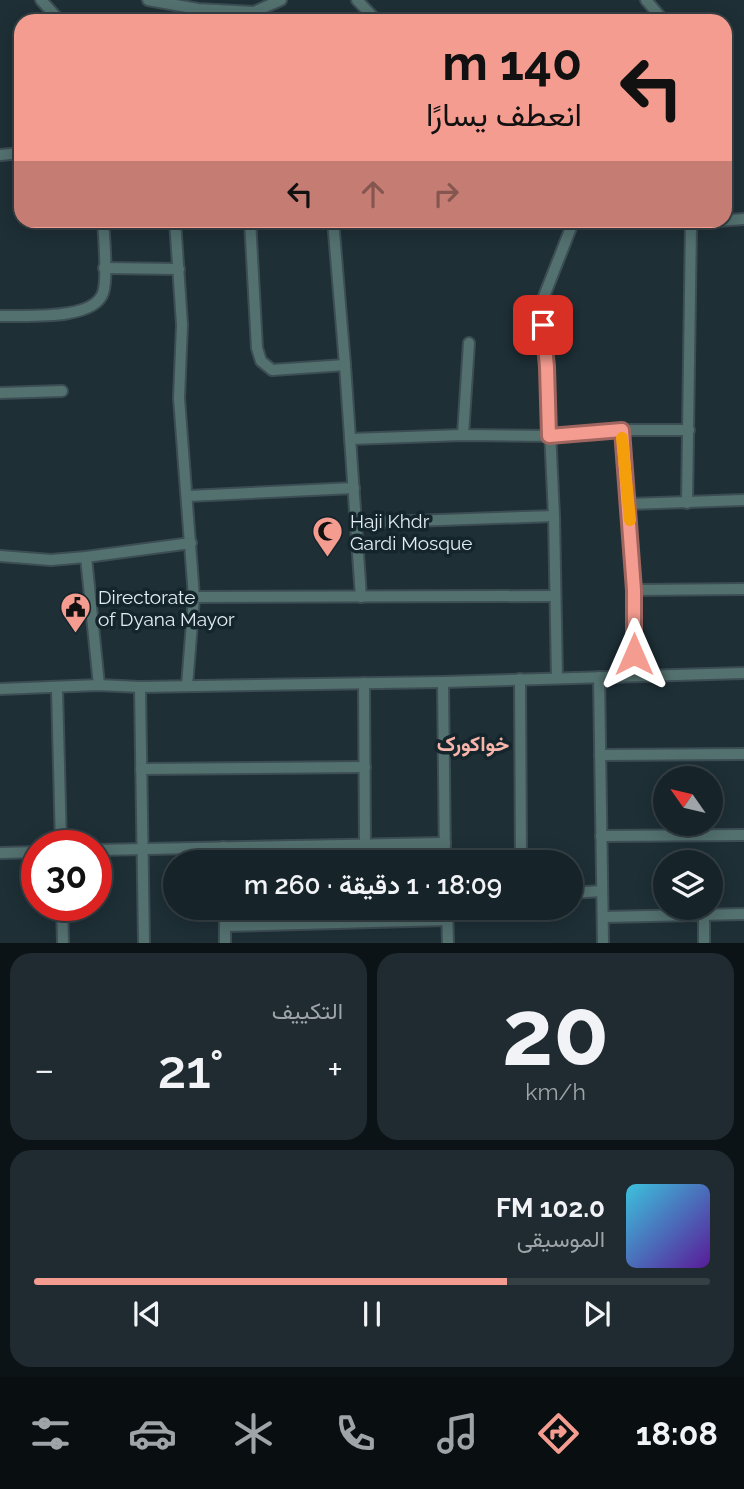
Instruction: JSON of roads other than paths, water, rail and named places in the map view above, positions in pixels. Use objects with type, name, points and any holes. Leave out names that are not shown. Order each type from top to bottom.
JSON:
[{"type":"street","points":[[41,0],[54,14]]},
{"type":"street","points":[[148,0],[198,9],[254,12],[281,0]]},
{"type":"street","points":[[357,0],[370,14]]},
{"type":"street","points":[[646,0],[658,14]]},
{"type":"street","points":[[0,316],[80,312],[93,306],[103,292],[103,228]]},
{"type":"street","points":[[175,228],[183,325],[179,398],[194,597],[187,686]]},
{"type":"street","points":[[250,228],[257,348],[261,361],[272,370],[345,365]]},
{"type":"street","points":[[334,228],[361,597]]},
{"type":"street","points":[[557,678],[554,516],[547,367],[541,304],[571,228]]},
{"type":"street","points":[[687,503],[691,228]]},
{"type":"street","points":[[104,268],[178,269]]},
{"type":"street","points":[[463,435],[469,343]]},
{"type":"street","points":[[0,393],[62,391]]},
{"type":"street","points":[[350,439],[463,435],[549,436],[622,430],[689,430]]},
{"type":"street","points":[[622,430],[634,590],[634,676]]},
{"type":"street","points":[[188,496],[354,488]]},
{"type":"street","points":[[629,504],[744,500]]},
{"type":"street","points":[[356,523],[554,516]]},
{"type":"street","points":[[0,556],[51,560],[86,558],[191,543]]},
{"type":"street","points":[[86,558],[99,685]]},
{"type":"street","points":[[634,590],[744,589]]},
{"type":"street","points":[[194,597],[462,594],[555,596]]},
{"type":"street","points":[[0,689],[99,685],[140,687],[443,682],[744,673]]},
{"type":"street","points":[[598,677],[603,943]]},
{"type":"street","points":[[520,680],[522,850]]},
{"type":"street","points":[[443,682],[445,850]]},
{"type":"street","points":[[364,683],[365,845]]},
{"type":"street","points":[[140,687],[144,943]]},
{"type":"street","points":[[57,688],[61,830]]},
{"type":"street","points":[[600,755],[744,754]]},
{"type":"street","points":[[141,769],[365,767]]},
{"type":"street","points":[[601,836],[744,835]]},
{"type":"street","points":[[112,850],[445,843]]},
{"type":"street","points":[[0,853],[21,852]]},
{"type":"street","points":[[583,892],[602,891]]},
{"type":"street","points":[[723,914],[744,914]]},
{"type":"street","points":[[603,917],[653,916]]},
{"type":"street","points":[[225,920],[226,943]]},
{"type":"street","points":[[225,926],[336,920]]},
{"type":"street","points":[[447,920],[448,943]]},
{"type":"street","points":[[704,920],[704,943]]},
{"type":"street","points":[[62,921],[63,943]]},
{"type":"place","name":"Haji Khdr Gardi Mosque","points":[[327,559]]},
{"type":"place","name":"Directorate of Dyana Mayor","points":[[75,635]]},
{"type":"district","name":"خواکورک","points":[[473,744]]}]
